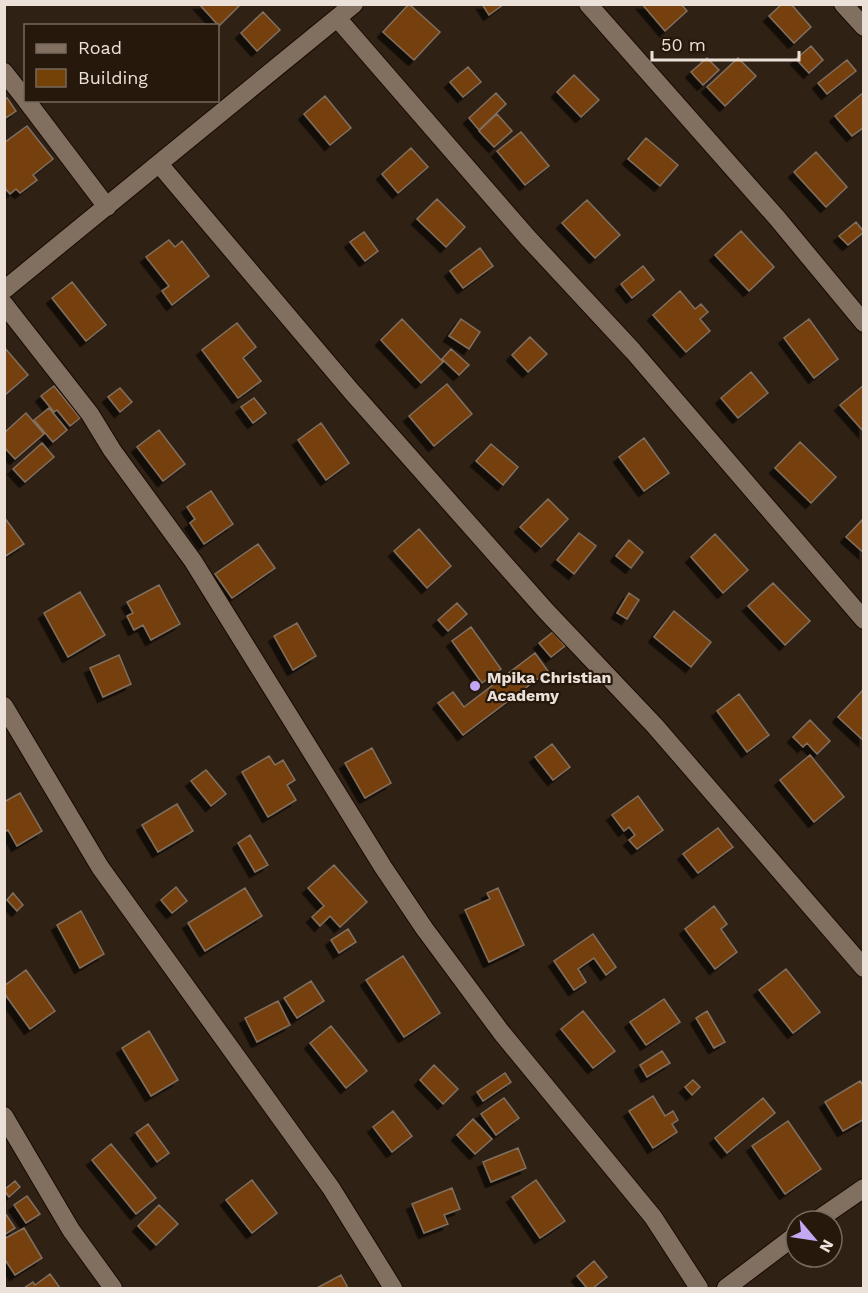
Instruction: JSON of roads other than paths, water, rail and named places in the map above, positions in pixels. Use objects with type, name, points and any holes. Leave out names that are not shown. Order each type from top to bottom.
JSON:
[{"type":"street","points":[[4,290],[160,165],[354,4]]},
{"type":"street","points":[[588,4],[777,218],[864,323]]},
{"type":"street","points":[[843,4],[864,27]]},
{"type":"street","points":[[338,19],[528,238],[633,351],[864,620]]},
{"type":"street","points":[[4,72],[24,97]]},
{"type":"street","points":[[28,102],[107,207]]},
{"type":"street","points":[[160,165],[360,401],[546,612],[655,726],[864,968]]},
{"type":"street","points":[[4,304],[90,414],[112,450],[193,561],[383,867],[424,928],[501,1032],[653,1217],[699,1288]]},
{"type":"street","points":[[4,706],[100,867],[331,1188],[393,1288]]},
{"type":"street","points":[[4,1116],[71,1230],[113,1288]]},
{"type":"street","points":[[833,1209],[864,1188]]},
{"type":"street","points":[[727,1288],[784,1244]]},
{"type":"place","name":"Mpika Christian Academy","points":[[475,686]]}]
